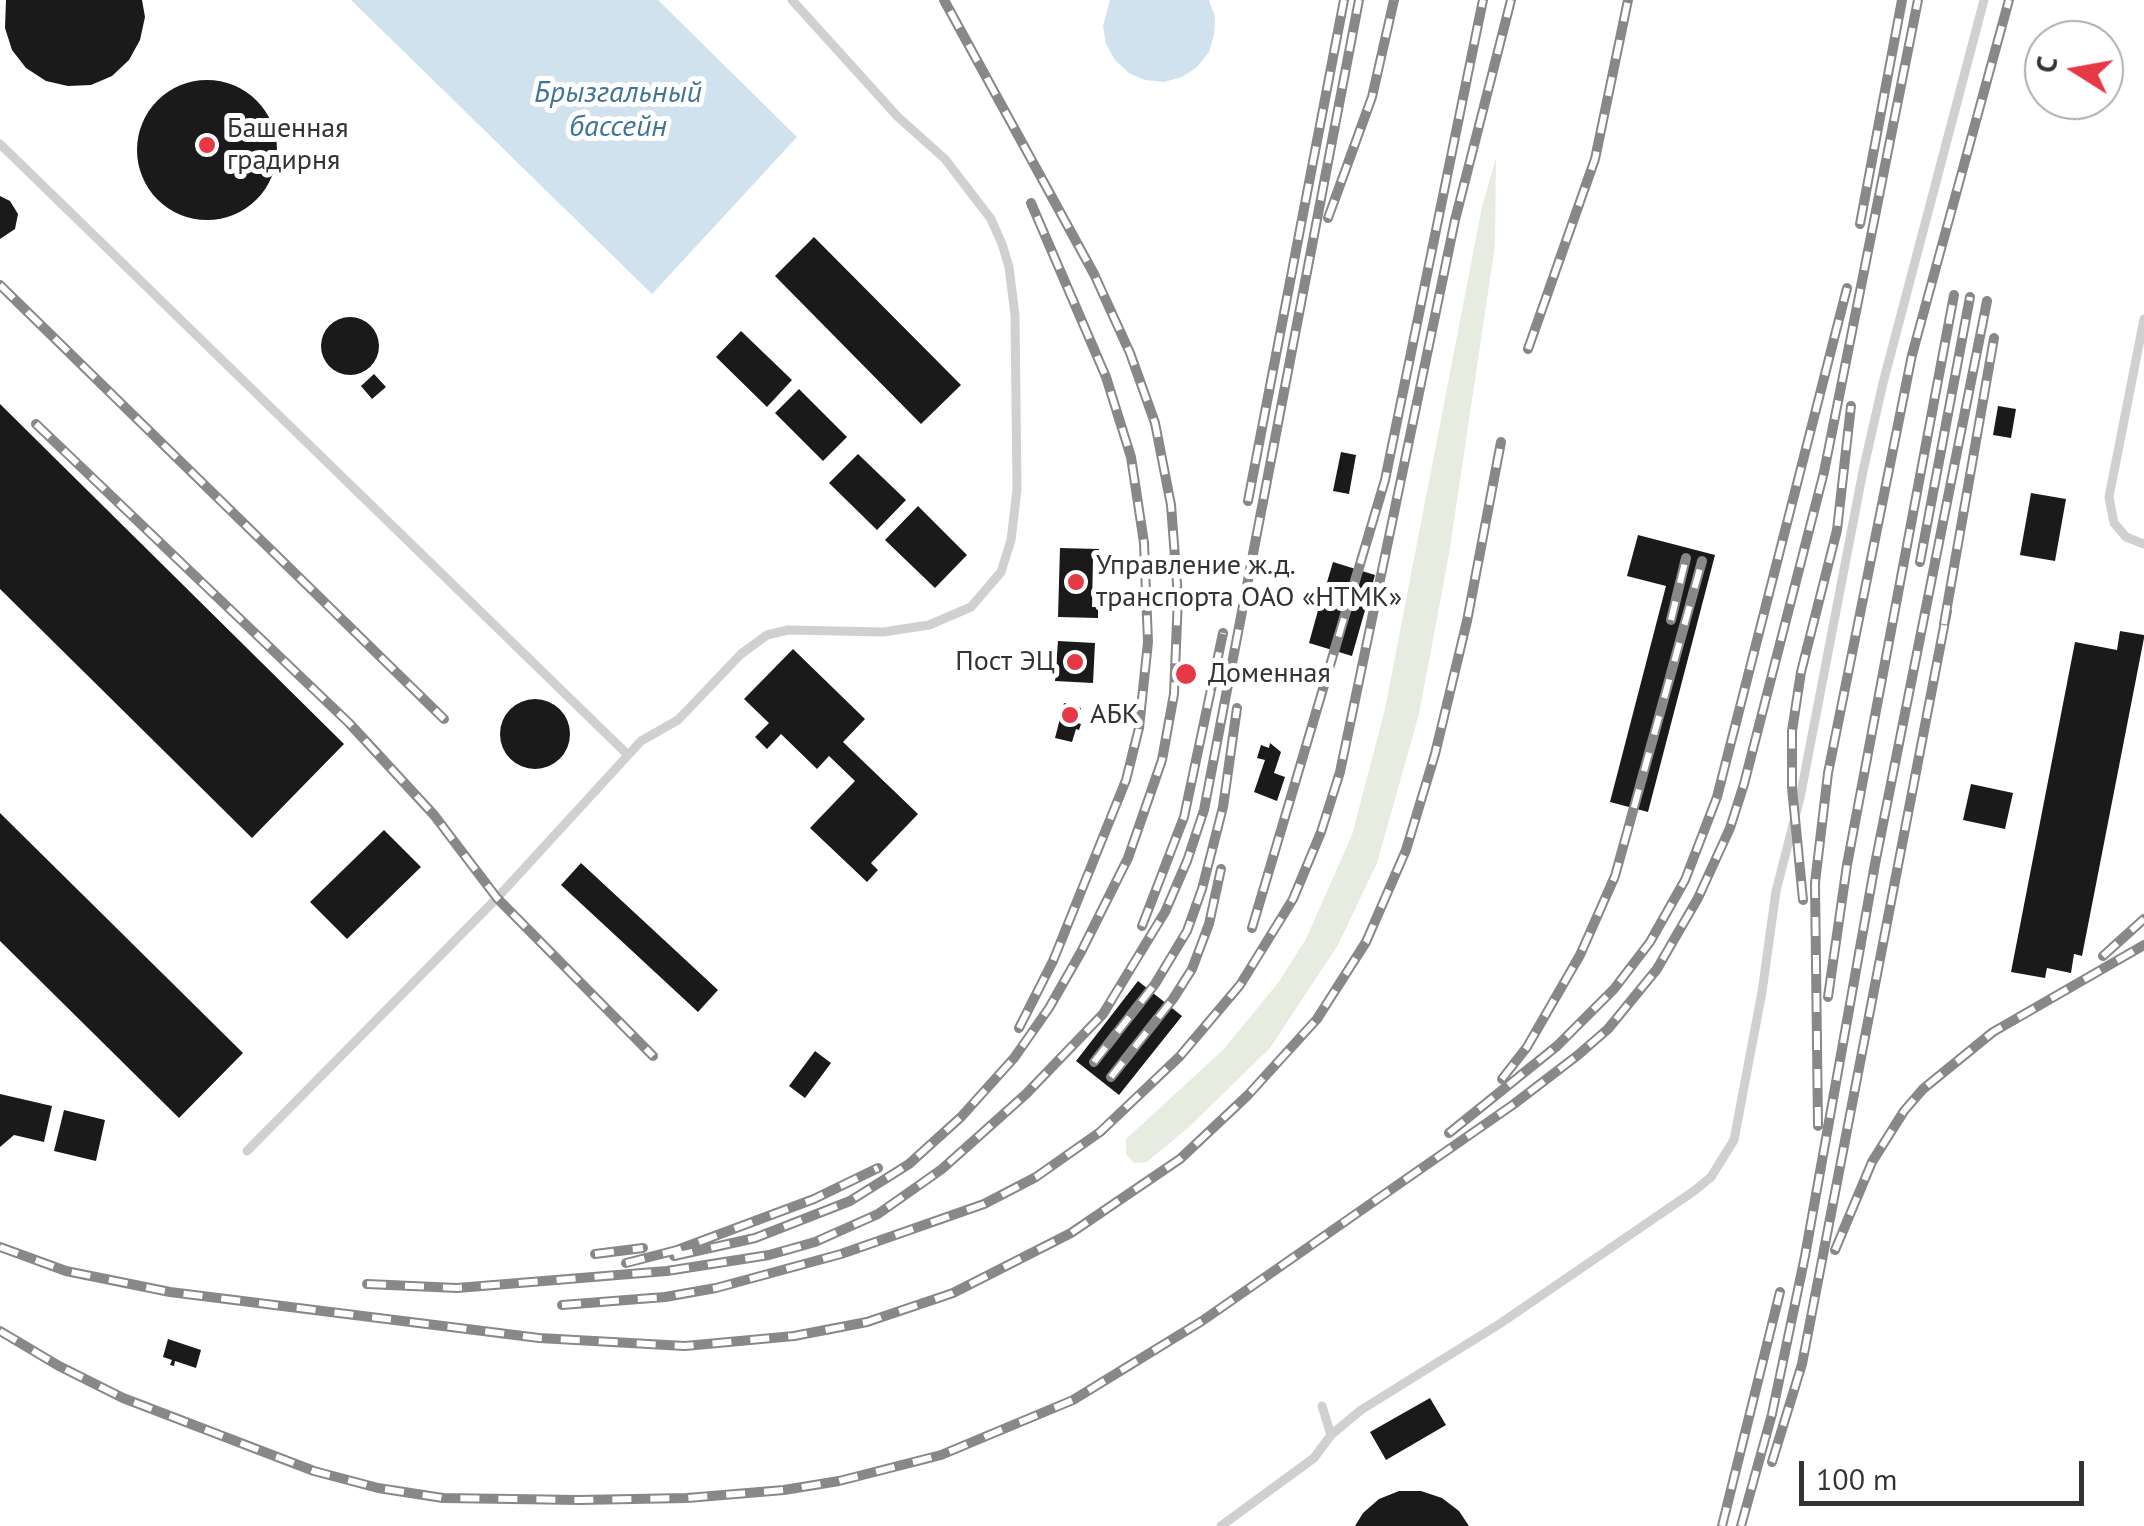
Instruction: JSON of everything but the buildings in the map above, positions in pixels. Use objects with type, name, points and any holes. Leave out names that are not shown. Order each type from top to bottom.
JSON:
[{"type":"lane","points":[[247,1151],[497,898],[628,755],[656,730],[678,720],[741,654],[767,635],[788,630],[910,630],[952,618],[970,607],[993,584],[1008,557],[1016,490],[1015,315],[1002,244],[991,219],[945,160],[878,96],[792,0]]},
{"type":"lane","points":[[1221,1526],[1314,1458],[1331,1435],[1360,1410],[1501,1323],[1694,1191],[1711,1176],[1734,1140],[1762,992],[1776,890],[1800,798],[1863,471],[1984,0]]},
{"type":"lane","points":[[0,144],[628,755]]},
{"type":"lane","points":[[2144,319],[2109,497],[2114,523],[2126,537],[2144,544]]},
{"type":"lane","points":[[1322,1406],[1331,1435]]},
{"type":"shaded area","points":[[1496,158],[1495,245],[1449,554],[1419,714],[1377,863],[1338,945],[1270,1048],[1190,1126],[1147,1162],[1134,1163],[1126,1154],[1126,1139],[1223,1050],[1278,983],[1306,939],[1352,835],[1385,709],[1482,207]]},
{"type":"water","name":"Брызгальный бассейн","points":[[351,0],[658,0],[797,137],[652,294]]},
{"type":"water","points":[[1110,0],[1209,0],[1215,17],[1209,52],[1182,77],[1164,82],[1129,73],[1106,44],[1103,26]]},
{"type":"railway","points":[[674,1256],[755,1238],[850,1201],[909,1164],[961,1117],[1014,1058],[1081,952],[1128,858],[1162,760],[1174,694],[1178,597],[1171,505],[1155,423],[1130,353],[1094,274],[944,0]]},
{"type":"railway","points":[[1248,501],[1344,0]]},
{"type":"railway","points":[[367,1284],[457,1288],[667,1271],[769,1255],[815,1242],[878,1214],[942,1169],[1026,1094],[1103,1014],[1165,912],[1204,810],[1359,0]]},
{"type":"railway","points":[[1328,218],[1372,97],[1394,0]]},
{"type":"railway","points":[[1252,928],[1385,480],[1483,0]]},
{"type":"railway","points":[[562,1305],[665,1297],[716,1288],[841,1254],[984,1204],[1036,1177],[1100,1132],[1180,1056],[1240,985],[1293,899],[1321,832],[1340,772],[1455,220],[1511,0]]},
{"type":"railway","points":[[1528,349],[1595,159],[1628,0]]},
{"type":"railway","points":[[1860,224],[1902,0]]},
{"type":"railway","points":[[0,1331],[123,1398],[314,1471],[378,1488],[443,1498],[579,1500],[687,1498],[784,1490],[839,1481],[941,1455],[1073,1400],[1202,1321],[1514,1104],[1578,1055],[1608,1029],[1657,969],[1698,898],[1730,828],[1744,784],[1824,472],[1918,0]]},
{"type":"railway","points":[[1818,1126],[1815,883],[1828,773],[1912,355],[2009,0]]},
{"type":"railway","points":[[1019,1028],[1053,961],[1126,780],[1139,728],[1148,642],[1144,543],[1131,457],[1106,377],[1031,203]]},
{"type":"railway","points":[[0,285],[444,719]]},
{"type":"railway","points":[[1449,1133],[1557,1046],[1614,989],[1650,942],[1685,880],[1717,797],[1847,288]]},
{"type":"railway","points":[[1828,997],[1847,865],[1954,295]]},
{"type":"railway","points":[[1920,562],[1970,297]]},
{"type":"railway","points":[[1741,1526],[1772,1414],[1805,1256],[1875,864],[1987,301]]},
{"type":"railway","points":[[1944,624],[1994,338]]},
{"type":"railway","points":[[1803,900],[1792,788],[1792,731],[1801,672],[1837,530],[1851,406]]},
{"type":"railway","points":[[36,424],[349,723],[434,815],[497,898],[653,1056]]},
{"type":"railway","points":[[0,1247],[66,1271],[170,1292],[539,1338],[685,1346],[794,1336],[867,1322],[953,1293],[1071,1233],[1180,1159],[1248,1095],[1317,1019],[1366,942],[1406,850],[1435,754],[1467,621],[1501,442]]},
{"type":"railway","points":[[1671,620],[1686,558]]},
{"type":"railway","points":[[1502,1079],[1527,1047],[1580,955],[1615,876],[1702,561]]},
{"type":"railway","points":[[1772,1462],[1802,1364],[1947,611]]},
{"type":"railway","points":[[1142,926],[1184,817],[1223,633]]},
{"type":"railway","points":[[1094,1062],[1155,984],[1187,931],[1223,807],[1237,708]]},
{"type":"railway","points":[[1111,1077],[1192,969],[1209,924],[1221,869]]},
{"type":"railway","points":[[2103,956],[2144,919]]},
{"type":"railway","points":[[1835,1250],[1872,1162],[1923,1089],[1993,1032],[2144,945]]},
{"type":"railway","points":[[626,1263],[677,1250],[814,1199],[878,1168]]},
{"type":"railway","points":[[595,1254],[643,1248]]},
{"type":"railway","points":[[1722,1526],[1780,1292]]},
{"type":"place","name":"Башенная градирня","points":[[207,145]]},
{"type":"place","name":"Управление ж.д. транспорта ОАО «НТМК»","points":[[1076,582]]},
{"type":"place","name":"Пост ЭЦ","points":[[1075,662]]},
{"type":"place","name":"Доменная","points":[[1186,674]]},
{"type":"place","name":"АБК","points":[[1070,715]]}]
